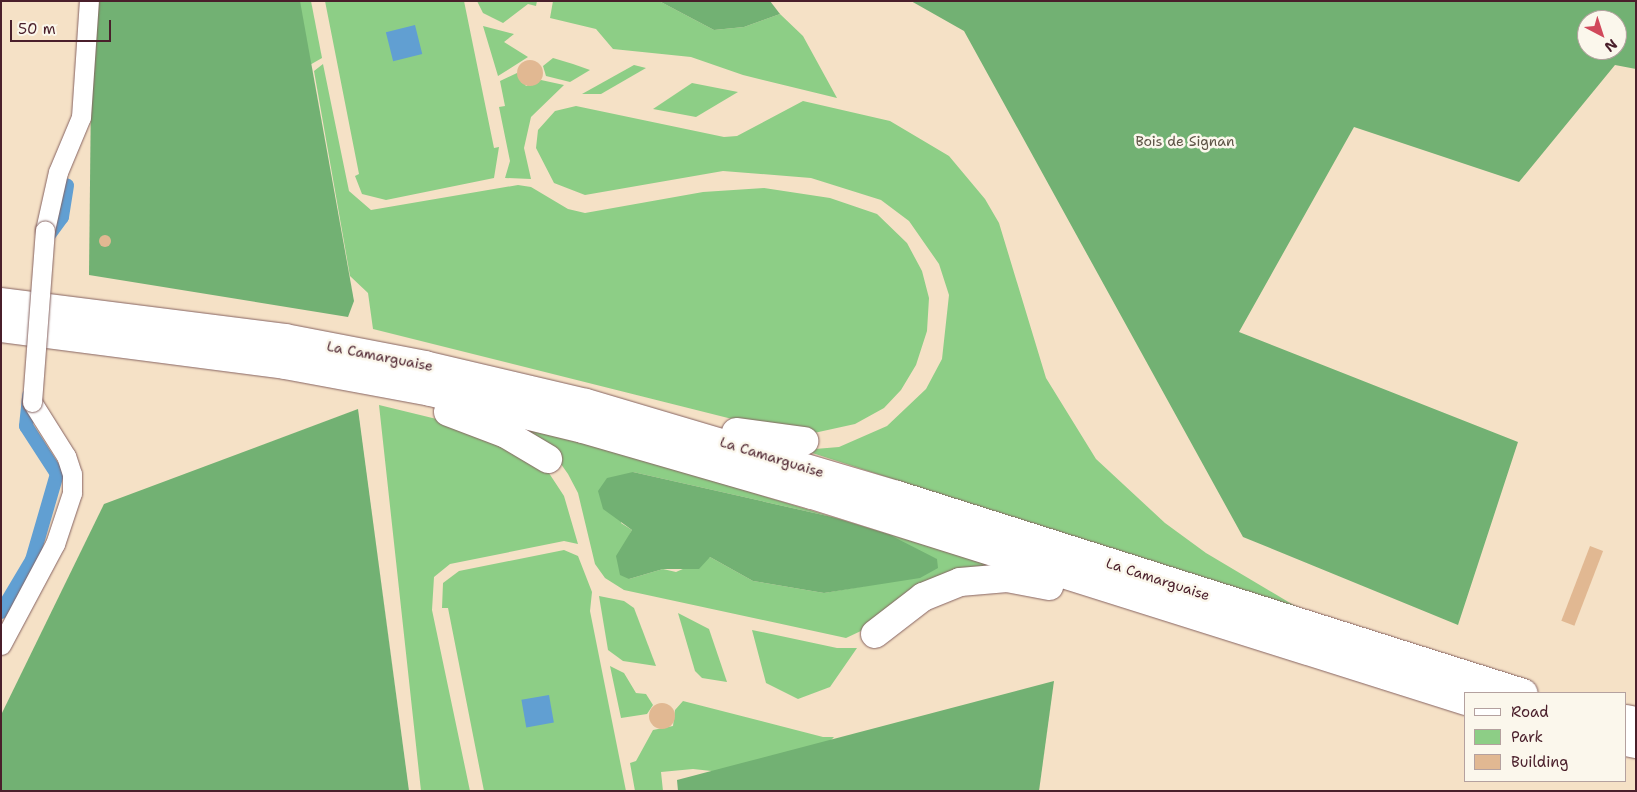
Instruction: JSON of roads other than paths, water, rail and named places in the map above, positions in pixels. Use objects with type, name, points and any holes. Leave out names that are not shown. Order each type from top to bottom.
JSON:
[{"type":"highway","name":"La Camarguaise","points":[[1,302],[285,338],[425,364],[586,403],[897,495],[1520,692]]},
{"type":"highway","name":"La Camarguaise","points":[[1,328],[285,365],[510,411],[794,489],[1336,663],[1464,701]]},
{"type":"highway","points":[[184,350],[415,402],[506,434],[548,459]]},
{"type":"highway","points":[[586,403],[804,442]]},
{"type":"highway","points":[[875,634],[935,591],[974,580],[1007,578],[1336,663]]},
{"type":"highway","points":[[1431,658],[1528,692]]},
{"type":"street","points":[[1,645],[55,544],[72,493],[72,474],[66,456],[32,402],[45,230],[58,172],[81,117],[89,1]]},
{"type":"water","points":[[415,25],[422,54],[393,61],[386,32]]},
{"type":"water","points":[[549,695],[554,723],[526,727],[521,700]]},
{"type":"waterway","points":[[46,239],[62,217],[67,185]]},
{"type":"waterway","points":[[1,612],[32,560],[57,474],[26,426],[29,395]]},
{"type":"park label","name":"Bois de Signan","points":[[1185,141]]}]
